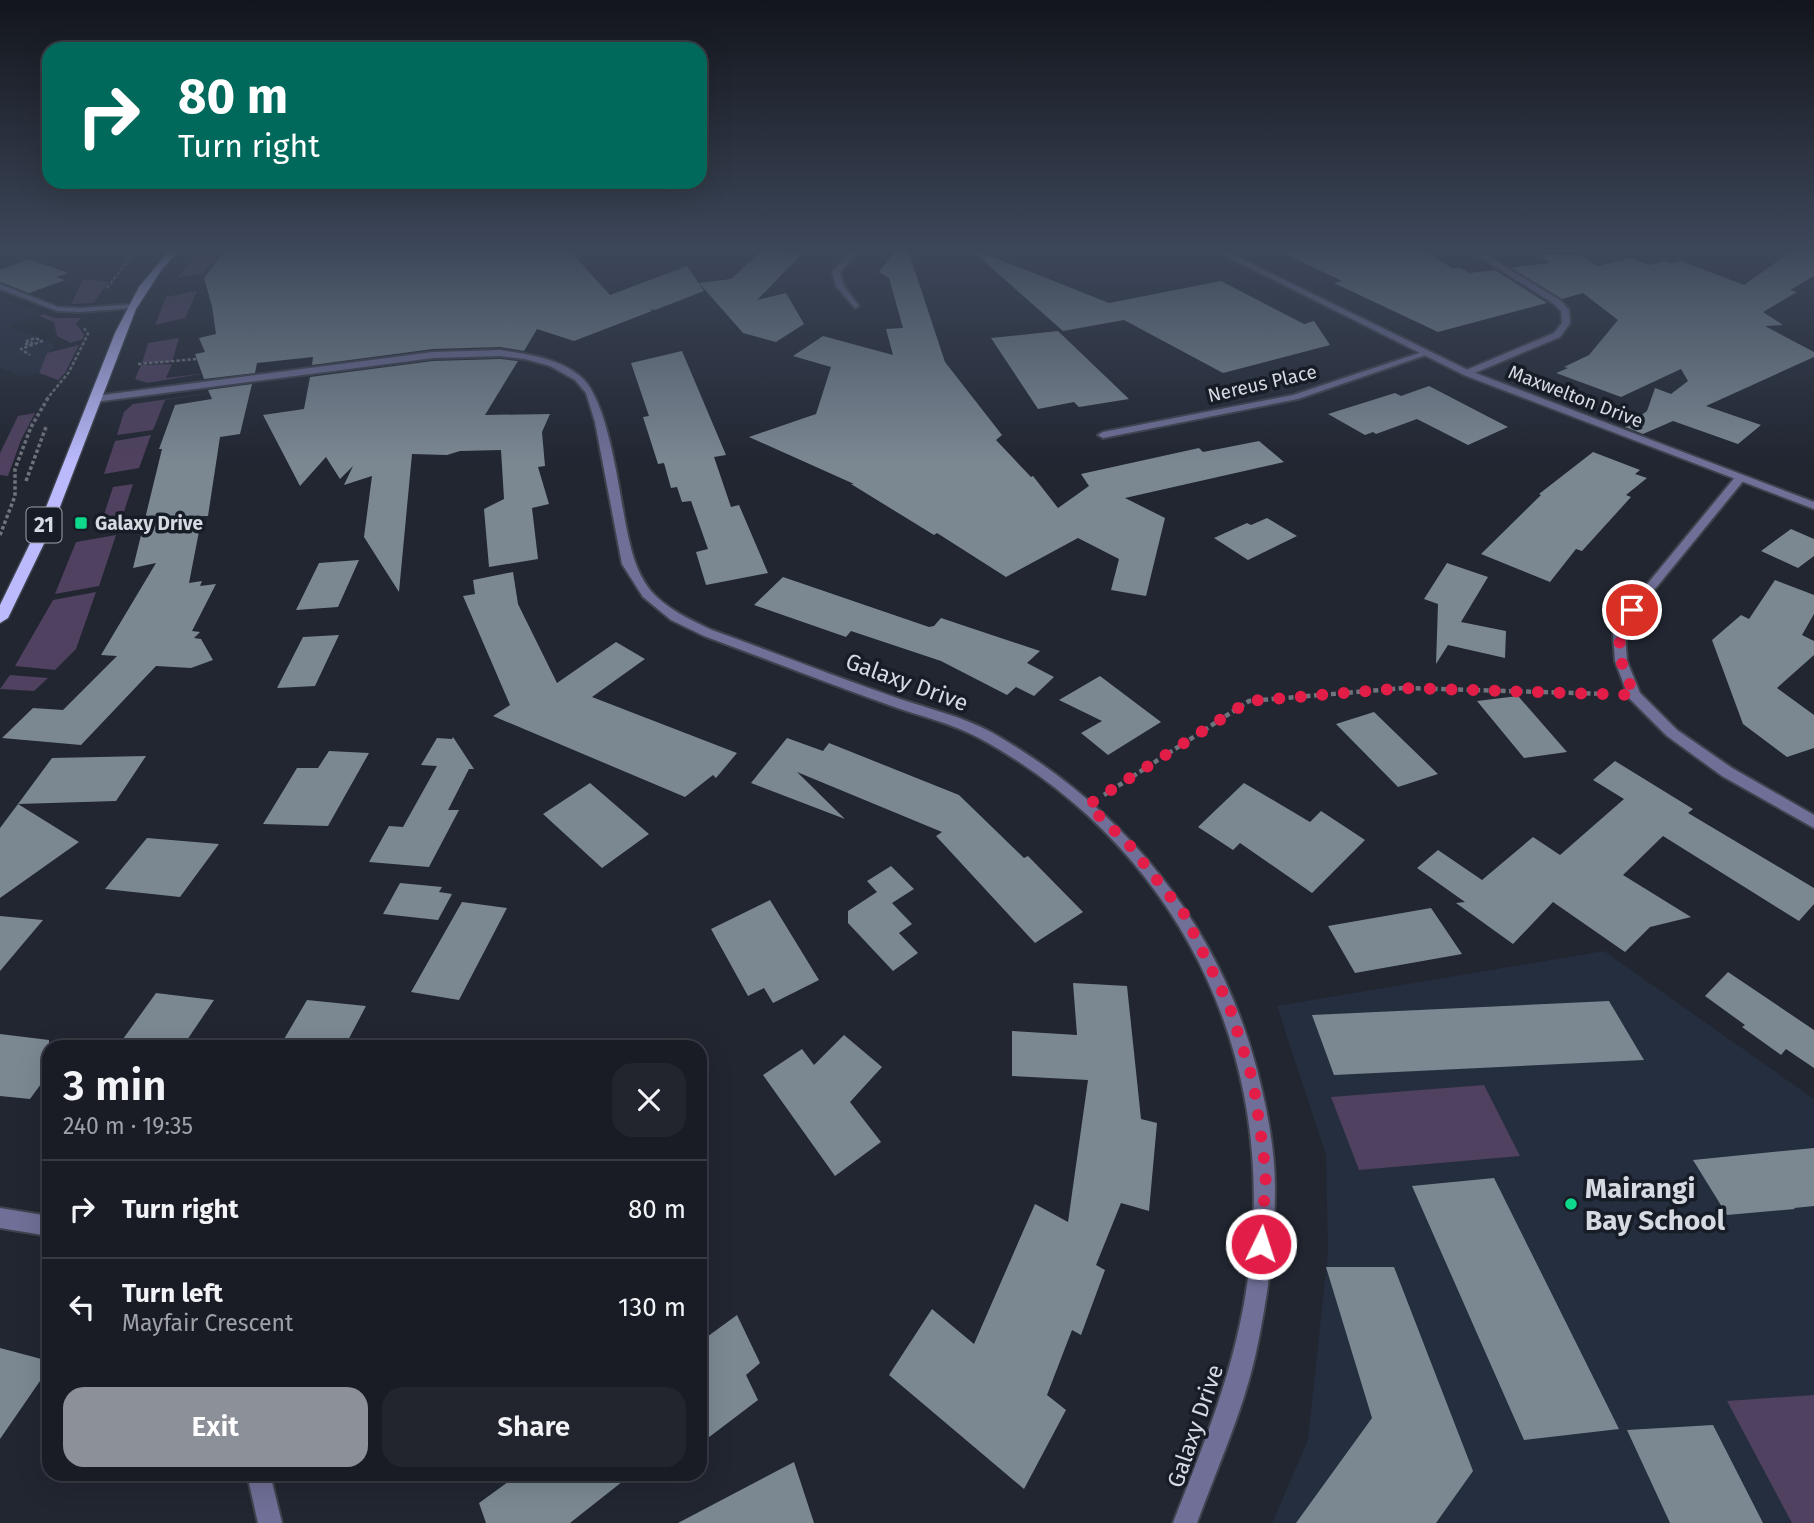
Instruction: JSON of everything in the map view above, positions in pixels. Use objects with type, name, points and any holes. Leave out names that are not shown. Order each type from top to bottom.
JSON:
[{"type":"main road","name":"21","points":[[0,618],[35,547],[128,321]]},
{"type":"street","name":"Maxwelton Drive","points":[[1359,321],[1467,373],[1814,506]]},
{"type":"street","points":[[1467,373],[1557,335],[1566,321]]},
{"type":"street","name":"Galaxy Drive","points":[[94,399],[433,355],[500,353],[526,356],[553,364],[578,378],[590,393],[600,422],[628,564],[647,594],[675,617],[708,633],[982,734],[1031,762],[1088,805],[1130,846],[1184,914],[1229,1005],[1253,1081],[1266,1174],[1260,1268],[1237,1384],[1185,1523]]},
{"type":"street","name":"Nereus Place","points":[[1103,435],[1295,397],[1425,354]]},
{"type":"street","points":[[1740,478],[1632,610],[1619,634],[1621,661],[1634,695],[1683,741],[1727,772],[1814,822]]},
{"type":"street","points":[[0,1217],[42,1225]]},
{"type":"street","points":[[261,1481],[270,1523]]},
{"type":"path","points":[[0,535],[15,496],[15,469],[31,428],[47,399],[69,372],[88,338],[87,331],[80,322]]},
{"type":"path","points":[[25,345],[33,343],[27,341],[35,338],[42,341],[21,349],[30,355]]},
{"type":"path","points":[[138,364],[197,359]]},
{"type":"path","points":[[26,481],[46,427]]},
{"type":"path","points":[[1088,805],[1249,701],[1404,688],[1634,695]]},
{"type":"shaded area","points":[[0,321],[21,321],[8,326],[54,344],[39,373],[23,377],[0,368]]},
{"type":"shaded area","points":[[52,321],[78,321],[76,324],[84,334],[83,339],[71,343],[57,336]]},
{"type":"shaded area","points":[[179,338],[172,362],[142,363],[148,343]]},
{"type":"shaded area","points":[[79,345],[65,373],[58,380],[39,373],[47,353]]},
{"type":"shaded area","points":[[172,364],[166,378],[207,373],[147,383],[135,379],[141,365]]},
{"type":"shaded area","points":[[232,390],[165,400],[153,430],[117,435],[124,412],[133,404]]},
{"type":"shaded area","points":[[35,413],[21,440],[8,476],[0,475],[0,453],[18,416]]},
{"type":"shaded area","points":[[151,435],[139,468],[104,474],[115,441]]},
{"type":"shaded area","points":[[133,484],[118,530],[98,533],[113,487]]},
{"type":"shaded area","points":[[116,535],[99,586],[55,594],[76,542]]},
{"type":"shaded area","points":[[96,592],[76,649],[55,670],[15,666],[53,600]]},
{"type":"shaded area","points":[[10,675],[48,678],[34,691],[0,689]]},
{"type":"shaded area","name":"Mairangi Bay School","points":[[1604,951],[1814,1099],[1814,1523],[1272,1523],[1308,1440],[1328,1252],[1326,1155],[1277,1006]]},
{"type":"shaded area","points":[[1484,1085],[1520,1156],[1359,1170],[1331,1097]]},
{"type":"shaded area","points":[[1814,1395],[1814,1523],[1792,1523],[1727,1401]]},
{"type":"building","points":[[214,321],[626,321],[574,341],[537,329],[524,351],[500,347],[433,349],[312,365],[313,357],[257,363],[255,373],[204,379],[195,354],[205,352],[199,338],[216,334]]},
{"type":"building","points":[[733,321],[802,321],[804,324],[776,342],[743,333]]},
{"type":"building","points":[[901,321],[931,321],[945,362],[1002,435],[996,440],[1031,477],[1033,476],[1058,508],[1089,486],[1081,474],[1199,448],[1203,452],[1259,441],[1284,462],[1125,498],[1165,518],[1146,596],[1111,590],[1119,559],[1078,538],[1006,577],[937,533],[934,535],[851,484],[854,484],[749,437],[816,414],[831,367],[793,356],[823,336],[893,355],[886,329],[903,328]]},
{"type":"building","points":[[1052,321],[1118,321],[1063,331]]},
{"type":"building","points":[[1126,321],[1298,321],[1304,324],[1314,321],[1330,345],[1223,373]]},
{"type":"building","points":[[1415,321],[1479,321],[1438,332]]},
{"type":"building","points":[[1617,321],[1777,321],[1783,325],[1765,326],[1814,352],[1814,357],[1706,406],[1761,425],[1738,444],[1673,421],[1643,434],[1625,427],[1647,411],[1655,388],[1671,394],[1688,381],[1681,369],[1621,397],[1556,373],[1589,355]]},
{"type":"building","points":[[1058,331],[1129,399],[1079,407],[1074,402],[1038,409],[991,338]]},
{"type":"building","points":[[682,351],[726,455],[714,457],[731,507],[739,505],[768,573],[706,585],[696,552],[708,549],[691,501],[682,502],[677,487],[671,488],[664,463],[658,464],[643,417],[649,416],[631,363]]},
{"type":"building","points":[[433,361],[518,361],[485,415],[550,414],[542,432],[545,466],[538,467],[549,504],[532,508],[538,559],[489,567],[484,509],[504,499],[501,450],[460,451],[447,455],[412,454],[399,592],[364,537],[372,476],[344,485],[353,466],[340,479],[326,457],[300,486],[263,415],[304,409],[310,377]]},
{"type":"building","points":[[252,384],[240,434],[220,437],[208,516],[202,516],[189,583],[202,581],[200,586],[216,584],[192,631],[200,632],[194,638],[201,639],[213,660],[191,668],[156,666],[81,745],[2,738],[33,708],[63,710],[117,656],[101,655],[156,563],[133,568],[162,449],[159,449],[175,405],[212,399],[208,390]]},
{"type":"building","points":[[1429,386],[1508,427],[1468,445],[1417,419],[1376,434],[1373,432],[1365,435],[1328,414],[1395,393],[1401,396]]},
{"type":"building","points":[[1593,452],[1640,470],[1635,474],[1647,478],[1626,495],[1631,497],[1582,551],[1576,549],[1550,582],[1481,554],[1541,495],[1539,494]]},
{"type":"building","points":[[1267,518],[1297,536],[1248,560],[1214,538],[1247,523],[1251,525]]},
{"type":"building","points":[[1791,529],[1814,539],[1814,556],[1798,568],[1761,551]]},
{"type":"building","points":[[359,560],[338,607],[296,610],[319,563]]},
{"type":"building","points":[[1447,563],[1488,577],[1461,622],[1506,631],[1505,658],[1448,645],[1436,664],[1438,604],[1424,599]]},
{"type":"building","points":[[513,572],[518,604],[557,683],[616,642],[645,659],[592,697],[737,753],[716,778],[713,775],[685,797],[493,716],[510,705],[463,596],[475,594],[473,580]]},
{"type":"building","points":[[783,577],[929,627],[934,626],[941,618],[1040,651],[1027,663],[1054,677],[1034,696],[1016,687],[1007,695],[941,661],[851,631],[846,637],[754,605]]},
{"type":"building","points":[[1775,580],[1814,595],[1814,614],[1802,635],[1814,641],[1814,655],[1777,688],[1814,715],[1814,748],[1787,757],[1743,724],[1712,640],[1741,615],[1749,619]]},
{"type":"building","points":[[339,635],[315,686],[277,688],[303,637]]},
{"type":"building","points":[[1100,676],[1161,722],[1108,755],[1081,733],[1102,721],[1059,700]]},
{"type":"building","points":[[1518,696],[1567,752],[1524,758],[1477,701]]},
{"type":"building","points":[[1374,712],[1438,774],[1398,787],[1336,724]]},
{"type":"building","points":[[453,737],[474,769],[469,769],[448,810],[459,810],[429,867],[369,862],[389,826],[403,827],[437,766],[421,765],[437,738]]},
{"type":"building","points":[[787,738],[823,751],[829,743],[959,795],[1024,858],[1028,856],[1083,912],[1035,943],[936,836],[942,832],[797,772],[845,819],[751,783]]},
{"type":"building","points":[[329,751],[369,753],[328,826],[263,824],[297,768],[318,768]]},
{"type":"building","points":[[146,756],[116,801],[18,804],[52,758]]},
{"type":"building","points":[[1615,761],[1693,809],[1688,813],[1814,888],[1814,904],[1799,921],[1663,836],[1623,875],[1691,917],[1650,927],[1625,952],[1553,902],[1513,944],[1456,903],[1465,902],[1417,868],[1438,850],[1482,880],[1533,837],[1560,855],[1624,799],[1593,780]]},
{"type":"building","points":[[590,783],[649,834],[602,868],[543,814]]},
{"type":"building","points":[[1244,783],[1310,822],[1321,811],[1365,840],[1312,893],[1240,843],[1233,850],[1198,827]]},
{"type":"building","points":[[18,804],[79,842],[0,898],[0,828]]},
{"type":"building","points":[[147,838],[219,844],[180,897],[105,889]]},
{"type":"building","points":[[891,866],[914,889],[892,903],[912,924],[899,933],[918,953],[893,971],[848,923],[848,911],[877,892],[867,881]]},
{"type":"building","points":[[400,883],[442,887],[439,892],[452,894],[438,920],[383,914]]},
{"type":"building","points":[[770,900],[819,980],[773,1003],[764,988],[748,996],[711,929]]},
{"type":"building","points":[[462,902],[507,908],[459,1000],[411,992]]},
{"type":"building","points":[[1431,908],[1462,954],[1355,973],[1328,926]]},
{"type":"building","points":[[0,916],[43,920],[0,971]]},
{"type":"building","points":[[1728,972],[1814,1030],[1814,1068],[1786,1049],[1781,1055],[1705,996]]},
{"type":"building","points":[[1073,983],[1127,986],[1141,1119],[1157,1123],[1149,1211],[1121,1203],[1096,1265],[1105,1270],[1081,1335],[1072,1330],[1047,1395],[1066,1410],[1024,1489],[889,1375],[932,1309],[974,1344],[1035,1204],[1068,1222],[1088,1080],[1012,1076],[1012,1031],[1077,1035]]},
{"type":"building","points":[[156,993],[214,1000],[187,1040],[122,1040]]},
{"type":"building","points":[[307,1000],[366,1006],[348,1040],[284,1040]]},
{"type":"building","points":[[1609,1001],[1644,1060],[1334,1075],[1312,1015]]},
{"type":"building","points":[[0,1034],[49,1040],[42,1040],[42,1083],[30,1099],[0,1096]]},
{"type":"building","points":[[844,1035],[882,1067],[850,1102],[881,1142],[835,1176],[763,1075],[802,1049],[814,1065]]},
{"type":"building","points":[[1814,1148],[1814,1206],[1795,1209],[1727,1215],[1693,1160]]},
{"type":"building","points":[[1494,1178],[1619,1429],[1524,1440],[1412,1186]]},
{"type":"building","points":[[1326,1267],[1394,1267],[1473,1471],[1436,1523],[1296,1523],[1372,1418]]},
{"type":"building","points":[[737,1315],[760,1363],[746,1375],[758,1400],[707,1439],[707,1337]]},
{"type":"building","points":[[0,1348],[42,1359],[42,1378],[0,1439]]},
{"type":"building","points":[[1713,1425],[1763,1523],[1670,1523],[1627,1430]]},
{"type":"building","points":[[794,1462],[814,1523],[678,1523]]},
{"type":"building","points":[[509,1481],[623,1481],[570,1523],[486,1523],[479,1503]]},
{"type":"place","name":"Galaxy Drive","points":[[81,523]]},
{"type":"place","name":"Mairangi Bay School","points":[[1571,1204]]},
{"type":"route","points":[[1261,1244],[1266,1174],[1260,1128],[1253,1081],[1229,1005],[1184,914],[1130,846],[1088,805],[1249,701],[1404,688],[1634,695],[1621,661],[1619,634],[1632,610]]}]
